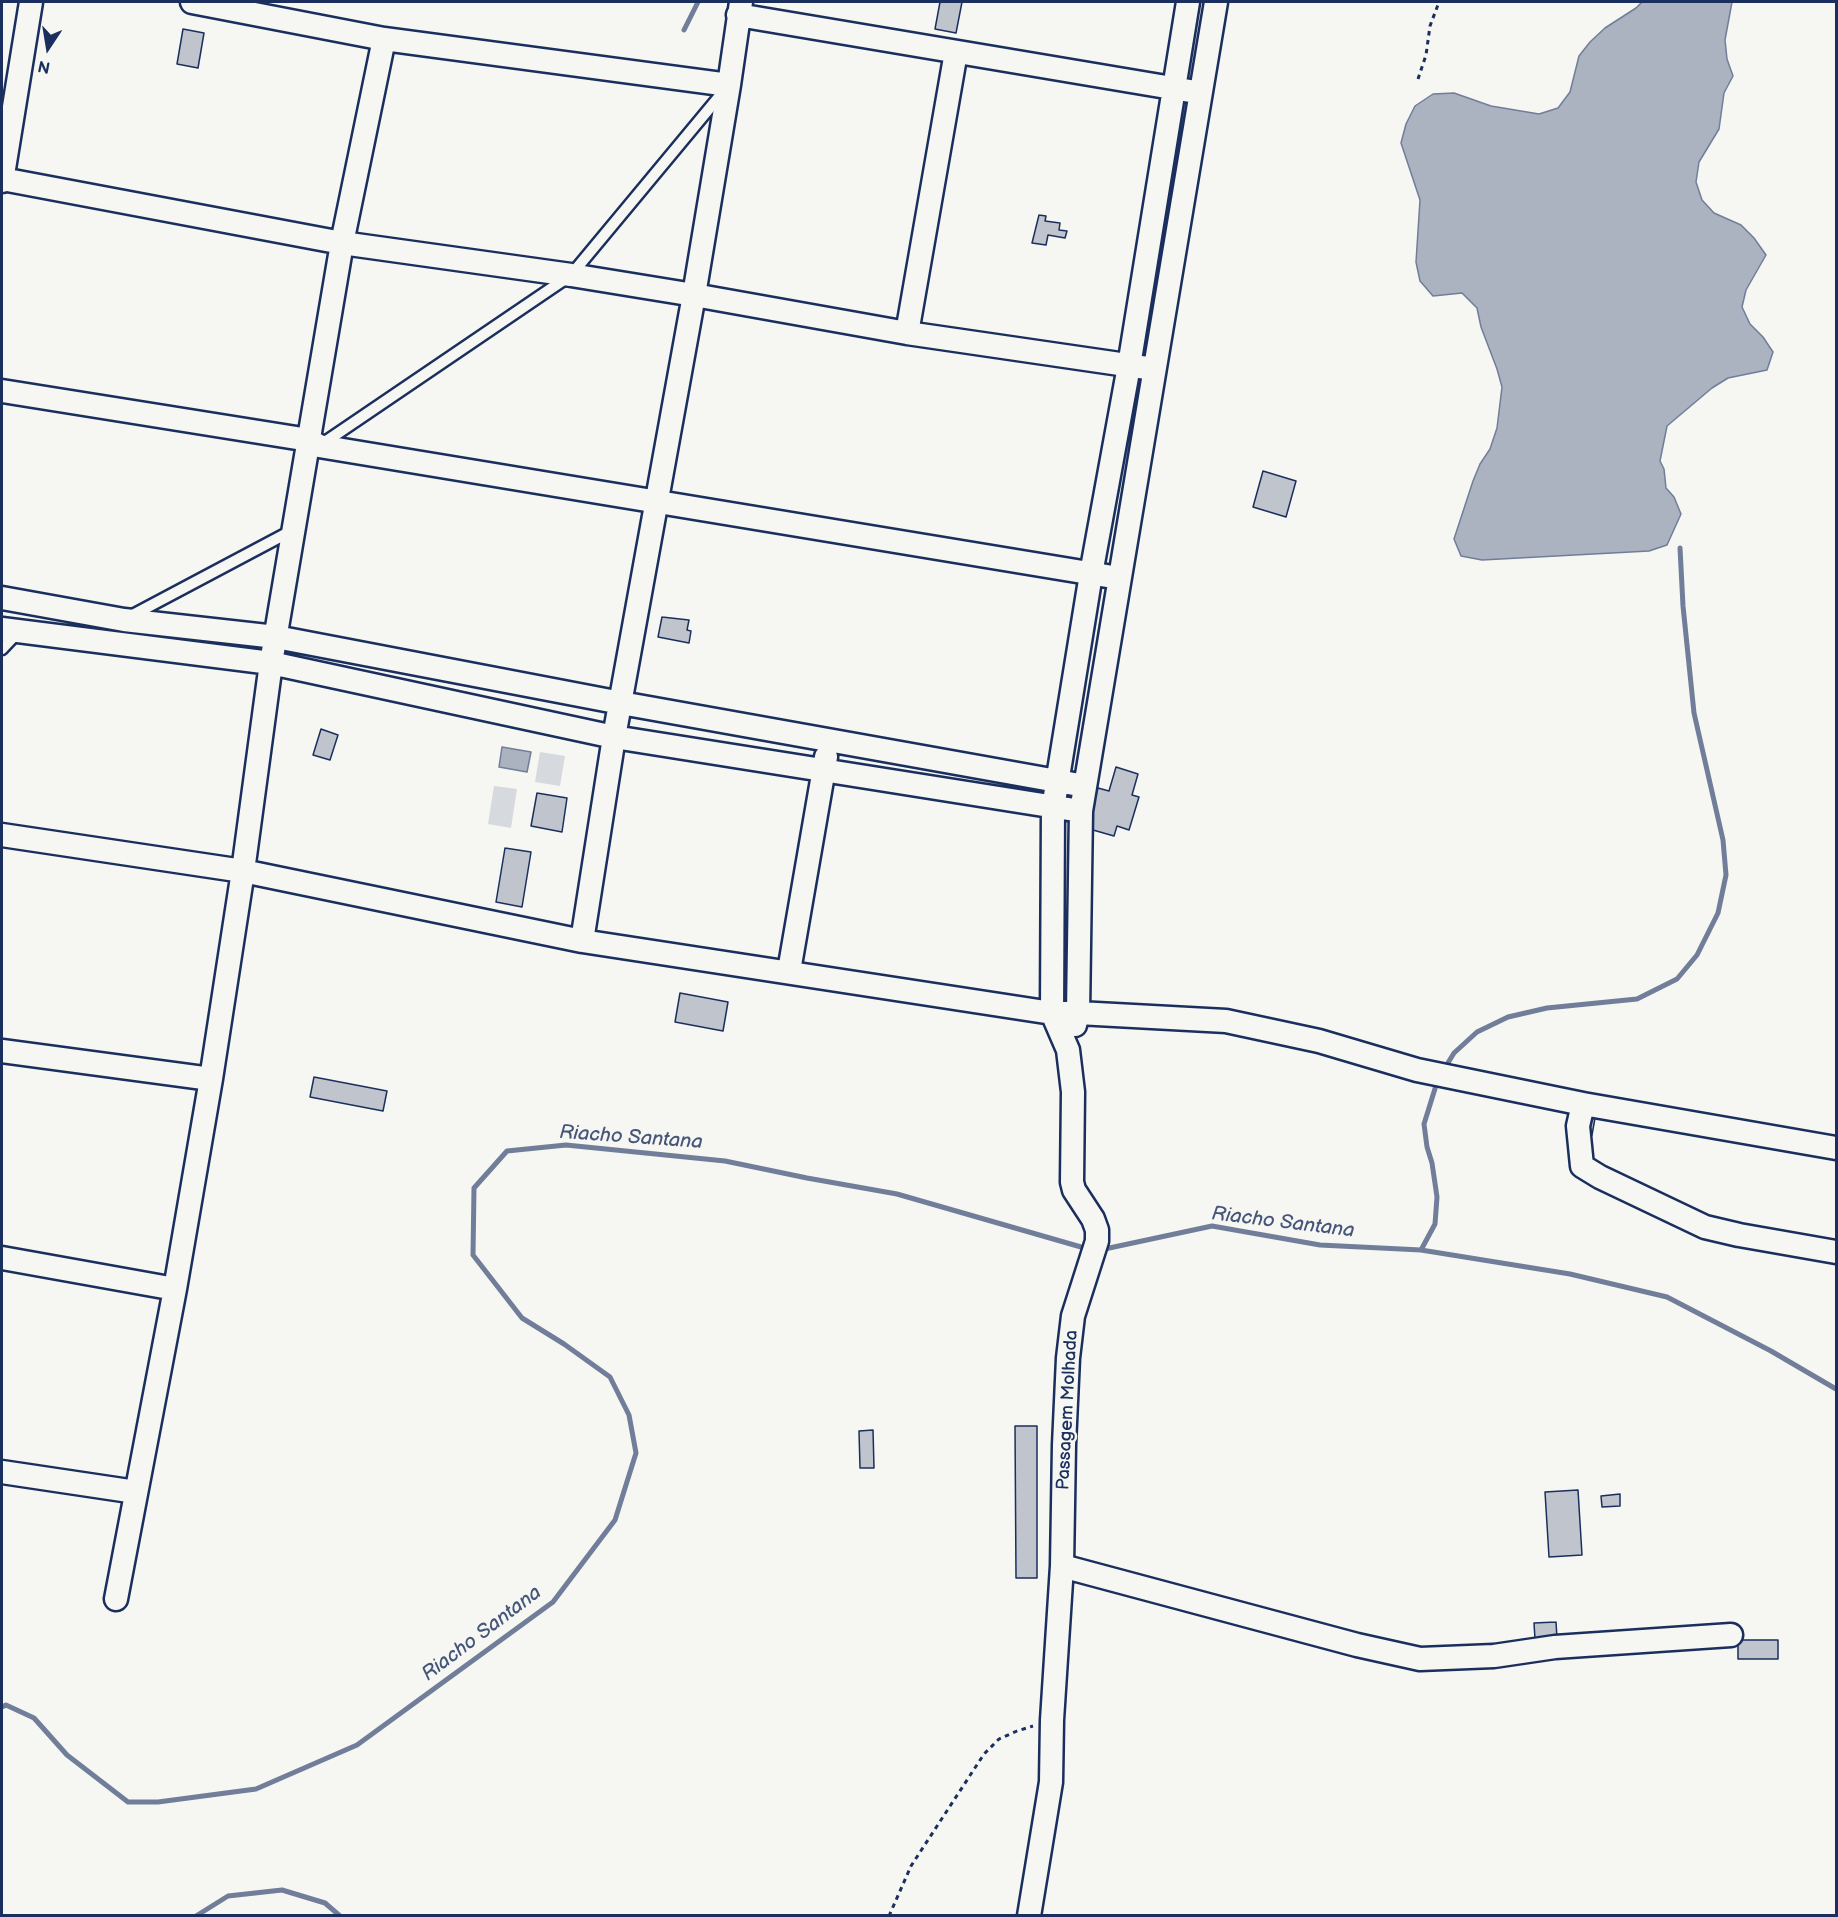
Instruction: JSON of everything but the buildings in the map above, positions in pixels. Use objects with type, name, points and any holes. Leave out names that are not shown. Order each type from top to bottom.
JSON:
[{"type":"street","points":[[31,2],[2,180],[342,243],[572,275],[907,333],[1154,369]]},
{"type":"street","points":[[192,2],[384,39],[729,85]]},
{"type":"street","points":[[1068,1050],[1052,1013],[1053,808],[1091,574],[1129,366],[1188,2]]},
{"type":"street","points":[[1068,1050],[1078,1012],[1081,812],[1216,2]]},
{"type":"street","points":[[582,941],[614,737],[694,295],[740,8],[956,52],[1200,93]]},
{"type":"street","points":[[116,1599],[175,1289],[211,1079],[243,872],[271,663],[294,529],[314,443],[342,243],[384,39]]},
{"type":"street","points":[[907,333],[956,52]]},
{"type":"street","points":[[2,391],[1119,578]]},
{"type":"street","points":[[2,598],[124,620],[276,638],[1057,783],[1085,786]]},
{"type":"street","points":[[11,630],[271,663],[614,737],[1081,812]]},
{"type":"street","points":[[789,971],[829,741]]},
{"type":"street","points":[[2,836],[243,872],[582,941],[1052,1013],[1078,1012],[1226,1021],[1319,1041],[1417,1070],[1583,1104],[1836,1148]]},
{"type":"street","name":"Passagem Molhada","points":[[1029,1916],[1050,1782],[1062,1566],[1068,1358],[1073,1316],[1095,1251],[1097,1230],[1093,1219],[1074,1190],[1072,1182],[1073,1092],[1068,1050]]},
{"type":"street","points":[[2,1051],[211,1079]]},
{"type":"street","points":[[1583,1104],[1578,1125],[1582,1166],[1600,1177],[1706,1227],[1738,1235],[1836,1252]]},
{"type":"street","points":[[2,1258],[175,1289]]},
{"type":"street","points":[[2,1472],[136,1492]]},
{"type":"street","points":[[1062,1566],[1357,1645],[1420,1659],[1494,1656],[1555,1647],[1731,1635]]},
{"type":"lane","points":[[314,443],[572,275],[729,85]]},
{"type":"lane","points":[[124,620],[294,529]]},
{"type":"lane","points":[[2,649],[11,630]]},
{"type":"path","points":[[1418,79],[1426,55],[1430,26],[1439,2]]},
{"type":"path","points":[[890,1916],[911,1866],[984,1754],[999,1739],[1052,1720]]},
{"type":"shaded area","points":[[1642,2],[1732,2],[1725,40],[1727,59],[1733,76],[1724,93],[1719,129],[1699,162],[1696,182],[1702,200],[1714,213],[1741,225],[1766,255],[1746,290],[1742,307],[1750,324],[1773,352],[1767,370],[1728,378],[1712,388],[1667,426],[1660,461],[1664,469],[1666,488],[1674,497],[1681,514],[1667,545],[1649,551],[1482,560],[1461,556],[1454,539],[1473,481],[1490,449],[1497,428],[1502,387],[1481,327],[1477,308],[1462,293],[1433,296],[1420,281],[1416,262],[1420,200],[1401,143],[1406,124],[1415,106],[1433,94],[1454,93],[1491,106],[1539,114],[1558,108],[1570,92],[1579,56],[1590,42],[1605,28]]},
{"type":"shaded area","points":[[502,747],[531,752],[527,772],[499,767]]},
{"type":"shaded area","points":[[540,752],[565,756],[560,786],[535,782]]},
{"type":"shaded area","points":[[494,786],[517,789],[511,828],[488,824]]},
{"type":"waterway","points":[[684,30],[698,2]]},
{"type":"waterway","points":[[1443,1071],[1454,1053],[1477,1032],[1508,1017],[1547,1008],[1637,999],[1677,979],[1697,955],[1718,913],[1726,875],[1723,840],[1694,713],[1683,606],[1680,548]]},
{"type":"waterway","points":[[1421,1250],[1435,1224],[1437,1197],[1424,1124],[1438,1079]]},
{"type":"waterway","name":"Riacho Santana","points":[[2,1707],[6,1705],[34,1718],[67,1755],[128,1802],[158,1802],[256,1789],[357,1745],[553,1602],[615,1520],[636,1453],[629,1415],[610,1377],[522,1318],[473,1255],[474,1188],[507,1151],[566,1145],[725,1161],[897,1194],[1088,1249]]},
{"type":"waterway","name":"Riacho Santana","points":[[1100,1250],[1212,1226],[1320,1245],[1421,1250],[1570,1274],[1667,1297],[1771,1351],[1836,1389]]},
{"type":"waterway","points":[[196,1916],[228,1896],[282,1890],[325,1903],[340,1916]]}]
